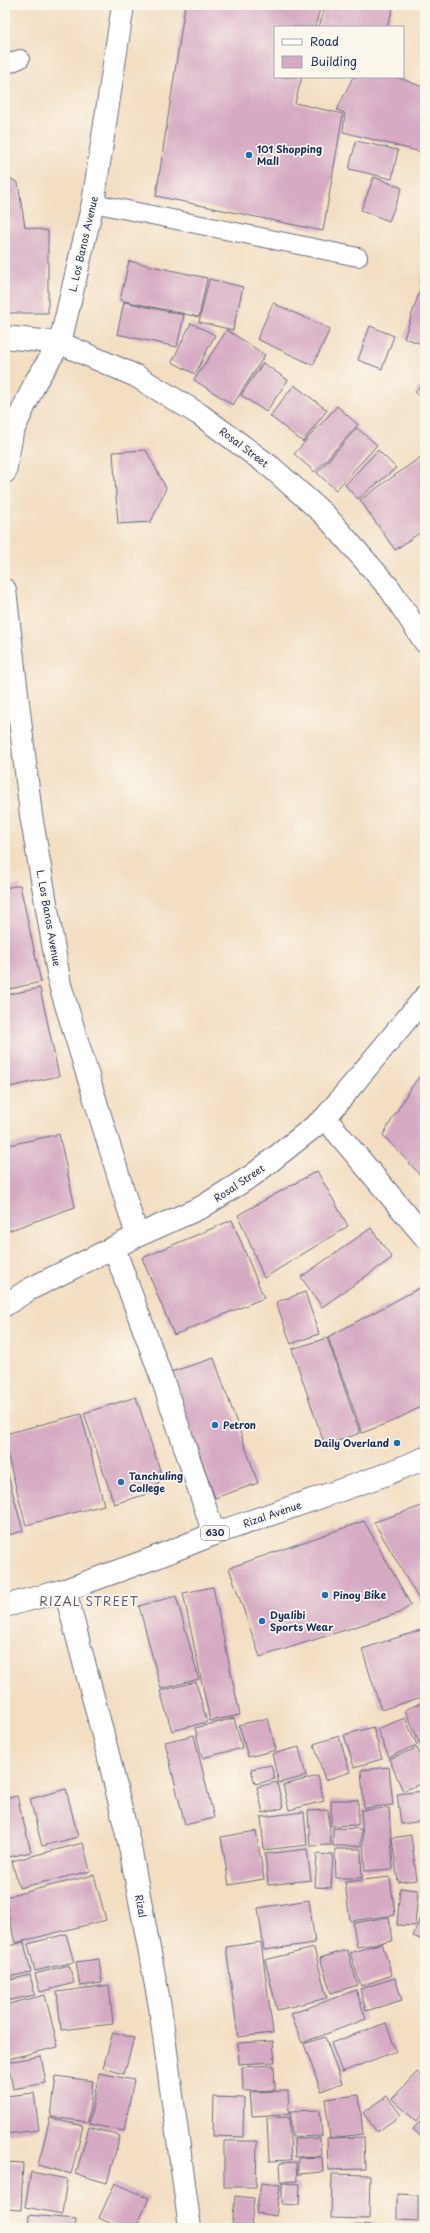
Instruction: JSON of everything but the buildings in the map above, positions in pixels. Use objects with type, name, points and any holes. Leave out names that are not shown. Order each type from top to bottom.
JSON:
[{"type":"street","name":"L. Los Banos Avenue","points":[[5,472],[12,432],[36,381],[60,343],[93,203],[123,5]]},
{"type":"street","name":"Rosal Street","points":[[5,337],[60,343],[136,376],[200,414],[270,467],[326,516],[390,589],[425,642]]},
{"type":"street","name":"L. Los Banos Avenue","points":[[5,590],[31,815],[60,985],[137,1236]]},
{"type":"street","name":"Rosal Street","points":[[5,1305],[30,1289],[137,1236],[202,1207],[253,1175],[324,1118],[425,998]]},
{"type":"street","points":[[324,1118],[425,1237]]},
{"type":"street","points":[[114,1248],[164,1384],[214,1534]]},
{"type":"street","name":"Rizal Avenue","points":[[5,1606],[64,1590],[154,1558],[214,1534],[387,1474],[425,1458]]},
{"type":"street","name":"Rizal","points":[[64,1590],[109,1758],[130,1847],[160,2007],[190,2228]]},
{"type":"lane","points":[[93,203],[358,257]]},
{"type":"place","name":"101 Shopping Mall","points":[[249,155]]},
{"type":"place","name":"Petron","points":[[215,1425]]},
{"type":"place","name":"Daily Overland","points":[[397,1443]]},
{"type":"place","name":"Tanchuling College","points":[[121,1482]]},
{"type":"place","name":"Pinoy Bike","points":[[325,1595]]},
{"type":"place","name":"Dyalibi Sports Wear","points":[[262,1621]]},
{"type":"district","name":"RIZAL STREET","points":[[89,1602]]}]
